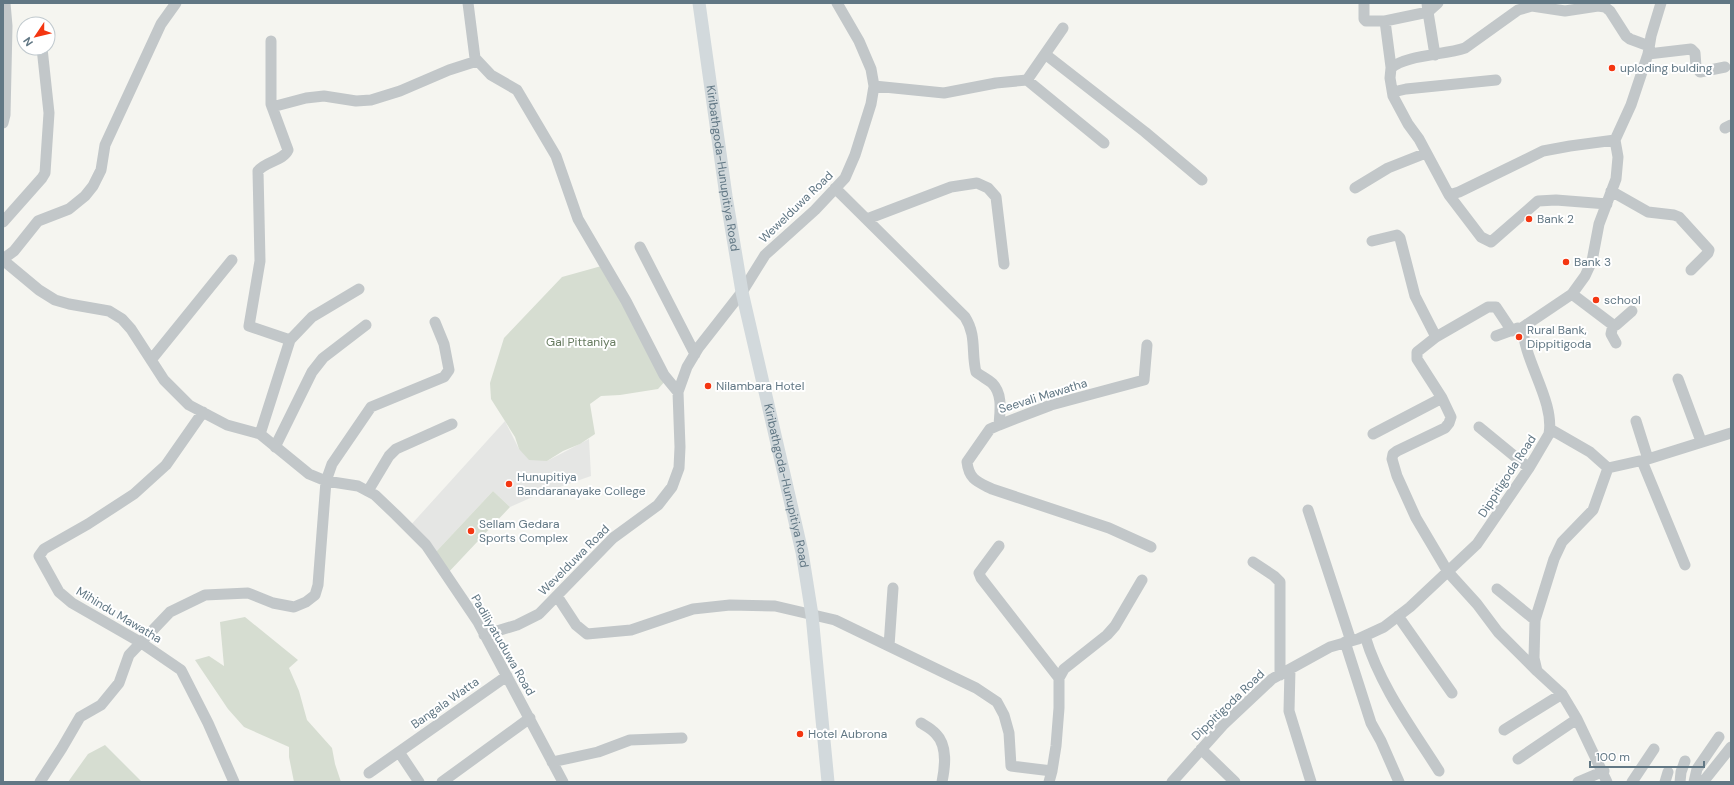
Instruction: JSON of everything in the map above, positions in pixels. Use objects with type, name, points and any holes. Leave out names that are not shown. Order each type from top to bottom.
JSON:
[{"type":"main road","name":"Kiribathgoda-Hunupitiya Road","points":[[699,3],[725,189],[742,292],[802,552],[812,614],[828,782]]},
{"type":"street","points":[[3,123],[5,115],[7,33],[5,3]]},
{"type":"street","points":[[3,260],[14,251],[38,221],[69,209],[85,196],[93,186],[101,170],[105,145],[161,24],[176,3]]},
{"type":"street","points":[[468,3],[475,58],[491,75],[517,90],[556,156],[578,219],[626,301],[664,375],[678,392]]},
{"type":"street","name":"Wewelduwa Road","points":[[742,292],[765,255],[815,210],[845,178],[855,155],[871,104],[874,86],[871,69],[859,41],[837,3]]},
{"type":"street","points":[[1364,3],[1364,19],[1366,21],[1385,21],[1438,3]]},
{"type":"street","points":[[1496,336],[1524,325],[1572,294],[1585,276],[1592,261],[1599,224],[1617,173],[1618,157],[1615,140],[1631,105],[1661,3]]},
{"type":"street","points":[[1391,67],[1405,60],[1465,48],[1518,10],[1532,6],[1565,11],[1598,6],[1605,7],[1610,11],[1626,36],[1630,40],[1648,50],[1691,49],[1695,53],[1696,66],[1700,72],[1725,67]]},
{"type":"street","points":[[1427,8],[1435,55]]},
{"type":"street","points":[[1385,21],[1393,96],[1449,195],[1481,237],[1491,242],[1538,201],[1556,200],[1607,204]]},
{"type":"street","points":[[1028,80],[1063,28]]},
{"type":"street","points":[[271,41],[270,85],[272,107],[288,150],[286,155],[263,165],[258,171],[260,261],[249,326],[290,340]]},
{"type":"street","points":[[1045,54],[1145,132],[1202,180]]},
{"type":"street","points":[[3,222],[45,173],[49,114],[43,56]]},
{"type":"street","points":[[272,107],[306,98],[324,96],[356,101],[371,100],[400,91],[449,70],[477,61]]},
{"type":"street","points":[[874,86],[944,92],[996,83],[1028,80],[1104,143]]},
{"type":"street","points":[[1392,92],[1406,89],[1496,80]]},
{"type":"street","points":[[1449,195],[1459,192],[1543,151],[1615,140]]},
{"type":"street","points":[[1355,188],[1388,168],[1426,153]]},
{"type":"street","points":[[867,219],[951,187],[977,183],[988,188],[996,197],[1004,264]]},
{"type":"street","name":"Seevali Mawatha","points":[[835,188],[907,258],[968,323],[974,339],[973,353],[976,372],[998,390],[1000,408],[999,425],[1051,405],[1144,380],[1147,345]]},
{"type":"street","points":[[1611,191],[1648,212],[1679,217],[1709,250],[1708,253],[1691,270]]},
{"type":"street","points":[[1372,241],[1397,235],[1400,238],[1415,296],[1436,337]]},
{"type":"street","points":[[640,247],[695,354]]},
{"type":"street","name":"Padiliyatuduwa Road","points":[[3,260],[39,290],[55,300],[115,314],[131,329],[164,380],[189,405],[227,425],[260,434],[309,474],[326,481],[358,486],[368,491],[396,515],[426,545],[478,622],[563,782]]},
{"type":"street","points":[[151,360],[232,260]]},
{"type":"street","points":[[260,434],[290,340],[312,317],[359,289]]},
{"type":"street","name":"Wevelduwa Road","points":[[484,635],[517,625],[539,614],[612,538],[658,505],[672,487],[679,468],[680,447],[678,392],[687,368],[695,354],[742,292]]},
{"type":"street","points":[[1572,294],[1613,325]]},
{"type":"street","points":[[1512,331],[1494,306],[1488,307],[1436,337],[1417,352],[1417,359],[1442,398],[1451,417],[1449,423],[1444,428],[1397,451],[1393,454],[1392,459],[1397,476],[1416,518],[1448,572],[1477,604],[1498,632],[1562,694],[1577,719],[1606,777],[1578,782]]},
{"type":"street","points":[[1613,325],[1616,325],[1632,311]]},
{"type":"street","points":[[40,782],[80,717],[101,705],[120,683],[129,655],[170,612],[205,595],[248,593],[273,603],[294,607],[306,602],[315,595],[318,584],[326,481],[332,464],[371,406],[444,377],[449,370],[444,344],[435,322]]},
{"type":"street","points":[[275,447],[312,372],[323,358],[366,325]]},
{"type":"street","name":"Dippitigoda Road","points":[[1172,782],[1223,725],[1272,679],[1330,647],[1365,636],[1384,627],[1410,607],[1477,544],[1529,468],[1549,434],[1550,429],[1545,399],[1523,334],[1524,325]]},
{"type":"street","points":[[1613,325],[1611,334],[1616,343]]},
{"type":"street","points":[[1678,379],[1701,441]]},
{"type":"street","points":[[1373,434],[1442,398]]},
{"type":"street","name":"Mihindu Mawatha","points":[[203,412],[166,465],[134,494],[88,524],[44,548],[39,556],[59,592],[72,603],[140,642],[181,670],[208,723],[234,782]]},
{"type":"street","points":[[1636,421],[1645,460],[1685,565]]},
{"type":"street","points":[[368,491],[389,456],[396,449],[452,424]]},
{"type":"street","points":[[999,425],[990,429],[967,462],[968,471],[975,480],[992,490],[1109,528],[1151,547]]},
{"type":"street","points":[[1479,427],[1529,468]]},
{"type":"street","points":[[1550,429],[1590,452],[1608,468]]},
{"type":"street","points":[[1608,468],[1645,460],[1701,441],[1731,433]]},
{"type":"street","points":[[1537,670],[1534,658],[1535,620],[1554,559],[1562,542],[1593,510],[1608,468]]},
{"type":"street","points":[[1308,510],[1348,641],[1371,723],[1381,741],[1399,782]]},
{"type":"street","points":[[999,546],[979,573],[981,578],[1060,678]]},
{"type":"street","points":[[1253,562],[1274,576],[1280,582],[1280,675]]},
{"type":"street","points":[[1049,782],[1052,771],[1058,723],[1060,678],[1064,669],[1107,635],[1115,626],[1142,580]]},
{"type":"street","points":[[889,646],[893,588]]},
{"type":"street","points":[[1497,588],[1535,620]]},
{"type":"street","points":[[557,596],[576,625],[587,634],[631,630],[693,609],[730,605],[775,606],[835,620],[976,688],[997,702],[1004,715],[1009,733],[1011,766],[1052,771]]},
{"type":"street","points":[[1398,616],[1452,692]]},
{"type":"street","points":[[1365,636],[1372,659],[1383,682],[1439,771]]},
{"type":"street","points":[[1290,668],[1289,711],[1307,780]]},
{"type":"street","name":"Bangala Watta","points":[[369,773],[507,676]]},
{"type":"street","points":[[1504,730],[1562,694]]},
{"type":"street","points":[[442,782],[530,718]]},
{"type":"street","points":[[1518,759],[1577,719]]},
{"type":"street","points":[[921,723],[937,734],[942,744],[946,762],[942,782]]},
{"type":"street","points":[[1694,782],[1697,769],[1718,737]]},
{"type":"street","points":[[552,762],[603,750],[630,740],[682,738]]},
{"type":"street","points":[[1703,782],[1731,747]]},
{"type":"street","points":[[1201,749],[1235,782]]},
{"type":"street","points":[[1632,782],[1654,749]]},
{"type":"street","points":[[399,752],[419,782]]},
{"type":"street","points":[[1680,782],[1681,772],[1685,761]]},
{"type":"shaded area","name":"Hunupitiya Bandaranayake College","points":[[505,421],[519,449],[547,461],[589,439],[591,476],[537,495],[510,507],[493,491],[433,555],[409,527]]},
{"type":"green space","name":"Gal Pittaniya","points":[[605,265],[667,379],[658,389],[620,395],[601,396],[590,404],[595,434],[580,444],[563,451],[547,461],[529,460],[519,449],[515,437],[491,399],[490,383],[504,338],[562,277]]},
{"type":"green space","name":"Sellam Gedara Sports Complex","points":[[493,491],[510,507],[446,575],[433,555]]},
{"type":"green space","points":[[245,617],[298,660],[289,668],[299,691],[307,720],[332,748],[341,782],[294,782],[289,757],[289,747],[244,727],[228,709],[195,660],[209,656],[224,666],[220,622]]},
{"type":"green space","points":[[105,745],[142,782],[68,782],[88,754]]},
{"type":"place","name":"uploding bulding","points":[[1612,68]]},
{"type":"place","name":"Bank 2","points":[[1529,219]]},
{"type":"place","name":"Bank 3","points":[[1566,262]]},
{"type":"place","name":"school","points":[[1596,300]]},
{"type":"place","name":"Rural Bank, Dippitigoda","points":[[1519,337]]},
{"type":"place","name":"Nilambara Hotel","points":[[708,386]]},
{"type":"place","name":"Hunupitiya Bandaranayake College","points":[[509,484]]},
{"type":"place","name":"Sellam Gedara Sports Complex","points":[[471,531]]},
{"type":"place","name":"Hotel Aubrona","points":[[800,734]]}]
